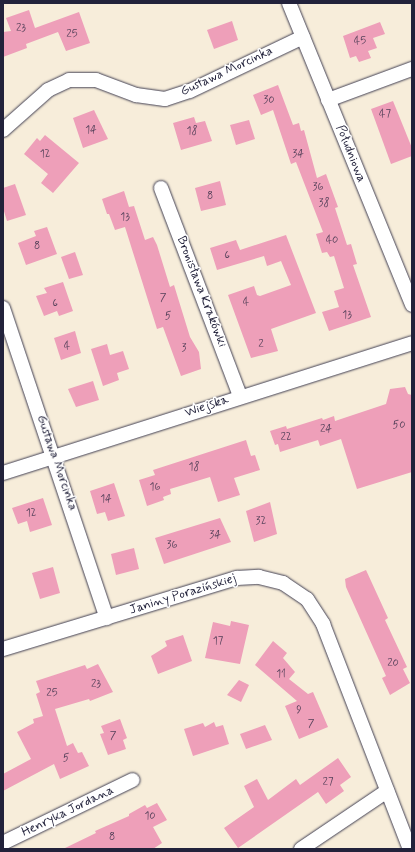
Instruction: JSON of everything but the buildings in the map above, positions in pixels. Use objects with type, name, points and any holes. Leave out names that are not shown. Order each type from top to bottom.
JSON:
[{"type":"street","name":"Południowa","points":[[289,3],[412,306]]},
{"type":"street","name":"Gustawa Morcinka","points":[[3,130],[48,90],[69,80],[96,80],[136,95],[165,99],[190,91],[303,37]]},
{"type":"street","points":[[328,100],[412,68]]},
{"type":"street","name":"Bronisława Krakówki","points":[[161,188],[240,396]]},
{"type":"street","name":"Gustawa Morcinka","points":[[3,308],[107,618]]},
{"type":"street","name":"Wiejska","points":[[3,473],[240,396],[412,343]]},
{"type":"street","name":"Janiny Porazińskiej","points":[[3,649],[237,578],[259,577],[283,583],[307,599],[323,624],[410,849]]},
{"type":"street","name":"Henryka Jordana","points":[[3,843],[133,780]]},
{"type":"street","points":[[301,849],[387,791]]}]
